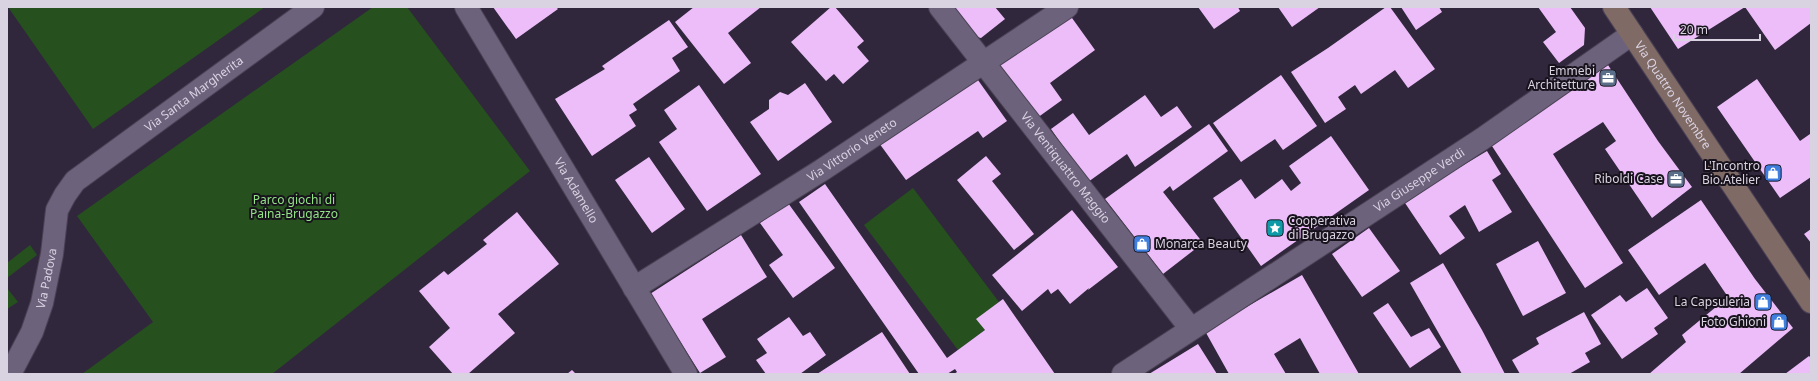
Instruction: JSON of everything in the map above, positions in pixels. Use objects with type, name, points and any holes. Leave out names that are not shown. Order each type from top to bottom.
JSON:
[{"type":"main road","name":"Via Quattro Novembre","points":[[1614,7],[1811,302]]},
{"type":"street","name":"Via Adamello","points":[[466,7],[686,374]]},
{"type":"street","name":"Via Ventiquattro Maggio","points":[[940,7],[1191,329]]},
{"type":"street","name":"Via Vittorio Veneto","points":[[634,288],[822,170],[1068,7]]},
{"type":"street","name":"Via Santa Margherita","points":[[75,181],[300,11]]},
{"type":"street","name":"Via Giuseppe Verdi","points":[[1123,374],[1482,139],[1632,34]]},
{"type":"street","name":"Via Padova","points":[[10,374],[32,332],[42,303],[52,254],[57,210],[75,181]]},
{"type":"green space","points":[[8,7],[265,7],[93,129]]},
{"type":"green space","name":"Parco giochi di Paina-Brugazzo","points":[[373,7],[407,7],[530,171],[272,374],[82,374],[153,322],[77,216]]},
{"type":"green space","points":[[913,188],[999,302],[977,319],[985,330],[958,350],[864,225]]},
{"type":"green space","points":[[30,245],[37,255],[7,278],[7,263]]},
{"type":"green space","points":[[7,288],[18,302],[7,309]]},
{"type":"building","points":[[493,7],[556,7],[558,9],[516,39]]},
{"type":"building","points":[[694,7],[761,7],[728,33],[751,63],[724,84],[675,22]]},
{"type":"building","points":[[831,7],[835,7],[864,41],[857,47],[869,61],[843,84],[834,74],[826,81],[791,42]]},
{"type":"building","points":[[947,7],[995,7],[1005,19],[981,38],[969,35]]},
{"type":"building","points":[[1198,7],[1238,7],[1240,11],[1214,29]]},
{"type":"building","points":[[1278,7],[1320,7],[1292,27]]},
{"type":"building","points":[[1386,7],[1390,7],[1435,69],[1408,88],[1395,70],[1361,94],[1355,85],[1338,97],[1346,109],[1325,123],[1291,72]]},
{"type":"building","points":[[1401,7],[1439,7],[1442,12],[1416,30]]},
{"type":"building","points":[[1538,7],[1570,7],[1585,28],[1584,45],[1559,63],[1543,42],[1556,32]]},
{"type":"building","points":[[1650,7],[1745,7],[1678,49]]},
{"type":"building","points":[[1745,7],[1811,7],[1811,23],[1775,50]]},
{"type":"building","points":[[1067,11],[1095,50],[1050,83],[1062,100],[1037,118],[996,61]]},
{"type":"building","points":[[669,20],[688,47],[672,58],[680,71],[633,104],[637,110],[629,115],[636,126],[592,156],[555,99],[605,69],[602,66]]},
{"type":"building","points":[[1608,65],[1658,141],[1692,187],[1652,218],[1605,149],[1616,141],[1603,122],[1553,154],[1623,263],[1585,288],[1490,143]]},
{"type":"building","points":[[973,73],[1007,121],[983,138],[978,131],[906,180],[879,143]]},
{"type":"building","points":[[1281,75],[1317,126],[1283,150],[1275,139],[1241,162],[1213,123]]},
{"type":"building","points":[[1757,79],[1800,141],[1810,134],[1811,136],[1811,177],[1780,198],[1717,107]]},
{"type":"building","points":[[805,83],[832,122],[778,161],[750,122],[769,109],[769,100],[780,92],[788,95]]},
{"type":"building","points":[[699,85],[761,174],[707,211],[659,142],[677,129],[664,110]]},
{"type":"building","points":[[1145,95],[1161,117],[1177,106],[1192,127],[1135,167],[1127,154],[1088,182],[1051,129],[1073,113],[1089,135]]},
{"type":"building","points":[[1209,124],[1228,151],[1173,191],[1170,186],[1163,192],[1203,243],[1163,274],[1105,199]]},
{"type":"building","points":[[1331,136],[1369,190],[1261,266],[1213,198],[1241,179],[1255,199],[1282,179],[1291,191],[1301,183],[1289,166]]},
{"type":"building","points":[[1487,151],[1501,174],[1492,180],[1512,212],[1479,232],[1465,205],[1449,216],[1465,238],[1440,255],[1405,203],[1445,176]]},
{"type":"building","points":[[986,156],[1001,174],[992,181],[1034,234],[1014,250],[957,180]]},
{"type":"building","points":[[649,157],[685,209],[652,233],[615,180]]},
{"type":"building","points":[[825,184],[947,358],[985,330],[976,319],[1003,299],[1055,374],[954,374],[957,372],[955,369],[947,374],[919,374],[799,202]]},
{"type":"building","points":[[1701,200],[1755,279],[1793,328],[1739,374],[1649,374],[1686,342],[1682,335],[1728,297],[1705,263],[1659,295],[1628,250]]},
{"type":"building","points":[[788,203],[835,268],[793,298],[769,265],[783,255],[760,223]]},
{"type":"building","points":[[1072,210],[1118,267],[1070,304],[1058,289],[1051,294],[1048,289],[1022,311],[992,275]]},
{"type":"building","points":[[517,212],[559,264],[498,314],[515,333],[468,374],[453,374],[429,347],[450,328],[419,291],[444,271],[448,275],[487,244],[483,240]]},
{"type":"building","points":[[1369,228],[1400,271],[1362,297],[1332,254]]},
{"type":"building","points":[[1811,229],[1811,243],[1804,234]]},
{"type":"building","points":[[741,235],[767,277],[702,319],[726,357],[700,373],[650,294]]},
{"type":"building","points":[[1538,241],[1566,293],[1523,316],[1496,264]]},
{"type":"building","points":[[1443,263],[1482,330],[1505,374],[1462,374],[1410,283]]},
{"type":"building","points":[[1302,275],[1359,374],[1320,374],[1300,338],[1274,354],[1286,374],[1229,374],[1205,331]]},
{"type":"building","points":[[1647,288],[1668,318],[1654,328],[1658,334],[1622,359],[1591,315],[1620,295],[1626,302]]},
{"type":"building","points":[[1388,303],[1411,337],[1429,328],[1441,347],[1410,368],[1373,313]]},
{"type":"building","points":[[1584,312],[1601,344],[1585,353],[1590,362],[1569,374],[1520,374],[1512,360],[1539,344],[1536,338]]},
{"type":"building","points":[[789,317],[803,336],[810,332],[826,355],[800,374],[766,374],[756,360],[767,353],[757,339]]},
{"type":"building","points":[[882,332],[910,374],[817,374],[837,361]]},
{"type":"building","points":[[1198,344],[1217,374],[1149,374]]},
{"type":"building","points":[[1809,356],[1811,358],[1811,374],[1785,374]]},
{"type":"building","points":[[572,370],[576,374],[567,374]]},
{"type":"place","name":"Emmebi Architetture","points":[[1608,78]]},
{"type":"place","name":"L'Incontro Bio.Atelier","points":[[1773,173]]},
{"type":"place","name":"Riboldi Case","points":[[1676,179]]},
{"type":"place","name":"Cooperativa di Brugazzo","points":[[1275,228]]},
{"type":"place","name":"Monarca Beauty","points":[[1142,244]]},
{"type":"place","name":"La Capsuleria","points":[[1763,302]]},
{"type":"place","name":"Foto Ghioni","points":[[1779,322]]}]
